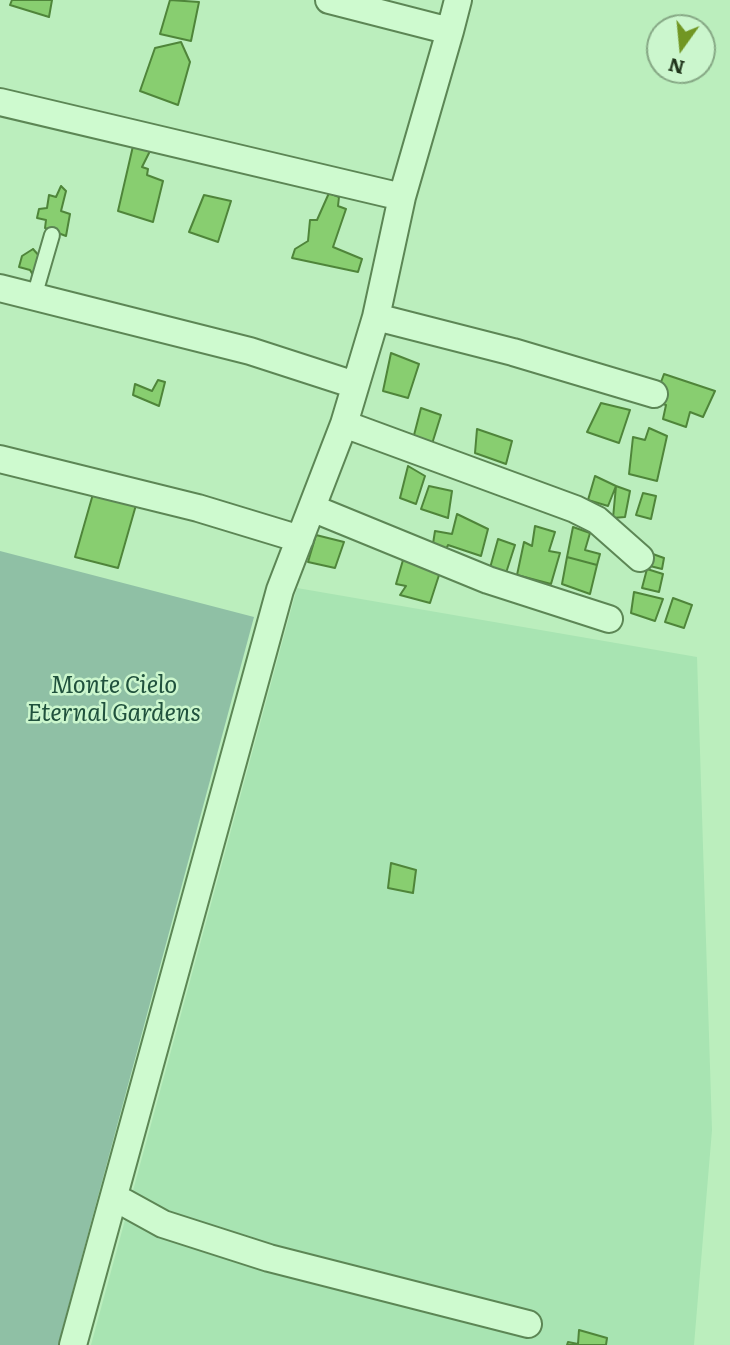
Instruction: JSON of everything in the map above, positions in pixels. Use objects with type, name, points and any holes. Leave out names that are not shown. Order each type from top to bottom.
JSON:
[{"type":"street","points":[[329,0],[450,31]]},
{"type":"street","points":[[73,1345],[280,590],[344,424],[376,317],[402,197],[458,0]]},
{"type":"street","points":[[0,102],[402,197]]},
{"type":"street","points":[[0,288],[250,351],[355,385]]},
{"type":"street","points":[[376,317],[513,352],[654,394]]},
{"type":"street","points":[[344,424],[575,509],[597,520],[640,558]]},
{"type":"street","points":[[0,459],[198,508],[300,539]]},
{"type":"street","points":[[312,508],[488,580],[609,619]]},
{"type":"street","points":[[114,1197],[163,1224],[269,1258],[528,1324]]},
{"type":"lane","points":[[34,297],[52,235]]},
{"type":"green space","name":"Monte Cielo Eternal Gardens","points":[[0,551],[254,617],[58,1345],[0,1345]]},
{"type":"green space","points":[[297,588],[697,657],[712,1130],[694,1345],[91,1345]]},
{"type":"building","points":[[12,0],[52,0],[49,17],[10,5]]},
{"type":"building","points":[[170,0],[199,2],[191,41],[160,34]]},
{"type":"building","points":[[181,42],[190,62],[178,105],[140,91],[155,48]]},
{"type":"building","points":[[133,146],[150,151],[142,167],[148,169],[147,175],[163,181],[153,222],[118,211]]},
{"type":"building","points":[[61,186],[66,191],[61,211],[70,214],[66,236],[45,228],[46,220],[37,218],[39,209],[47,208],[49,195],[56,197]]},
{"type":"building","points":[[329,193],[339,197],[338,206],[346,209],[333,247],[362,259],[358,272],[292,258],[295,249],[308,241],[310,220],[317,220]]},
{"type":"building","points":[[204,195],[231,201],[218,242],[189,232]]},
{"type":"building","points":[[33,249],[41,258],[37,275],[19,267],[22,256]]},
{"type":"building","points":[[391,353],[419,364],[408,398],[383,391]]},
{"type":"building","points":[[664,374],[715,391],[703,417],[690,412],[686,427],[663,419],[666,405],[654,401]]},
{"type":"building","points":[[158,380],[165,382],[159,406],[133,395],[135,384],[152,391]]},
{"type":"building","points":[[601,403],[630,410],[619,443],[587,432]]},
{"type":"building","points":[[421,408],[441,415],[432,444],[413,439]]},
{"type":"building","points":[[649,428],[667,436],[657,481],[629,474],[633,437],[645,440]]},
{"type":"building","points":[[477,429],[512,441],[506,464],[475,453]]},
{"type":"building","points":[[408,466],[425,476],[416,504],[400,498]]},
{"type":"building","points":[[595,476],[616,486],[608,506],[588,500]]},
{"type":"building","points":[[429,486],[452,491],[448,518],[421,509]]},
{"type":"building","points":[[616,486],[630,491],[625,517],[613,518]]},
{"type":"building","points":[[643,493],[656,496],[651,519],[636,515]]},
{"type":"building","points":[[93,494],[136,505],[118,568],[75,557]]},
{"type":"building","points":[[457,514],[488,529],[481,556],[448,545],[444,554],[432,550],[435,531],[452,534]]},
{"type":"building","points":[[535,526],[555,532],[549,551],[560,553],[551,584],[517,575],[524,542],[532,546]]},
{"type":"building","points":[[573,527],[590,533],[585,550],[600,554],[597,565],[567,557]]},
{"type":"building","points":[[316,535],[344,542],[335,568],[308,562]]},
{"type":"building","points":[[498,539],[515,545],[506,573],[490,568]]},
{"type":"building","points":[[650,553],[664,558],[662,569],[646,565]]},
{"type":"building","points":[[567,557],[597,565],[590,594],[562,584]]},
{"type":"building","points":[[403,560],[440,572],[430,603],[400,595],[406,586],[396,584]]},
{"type":"building","points":[[647,569],[663,574],[659,592],[642,588]]},
{"type":"building","points":[[634,592],[663,599],[655,621],[631,613]]},
{"type":"building","points":[[673,598],[692,605],[684,628],[665,622]]},
{"type":"building","points":[[391,863],[416,870],[413,893],[388,888]]},
{"type":"building","points":[[579,1330],[607,1338],[606,1345],[567,1345],[568,1342],[578,1344]]}]
